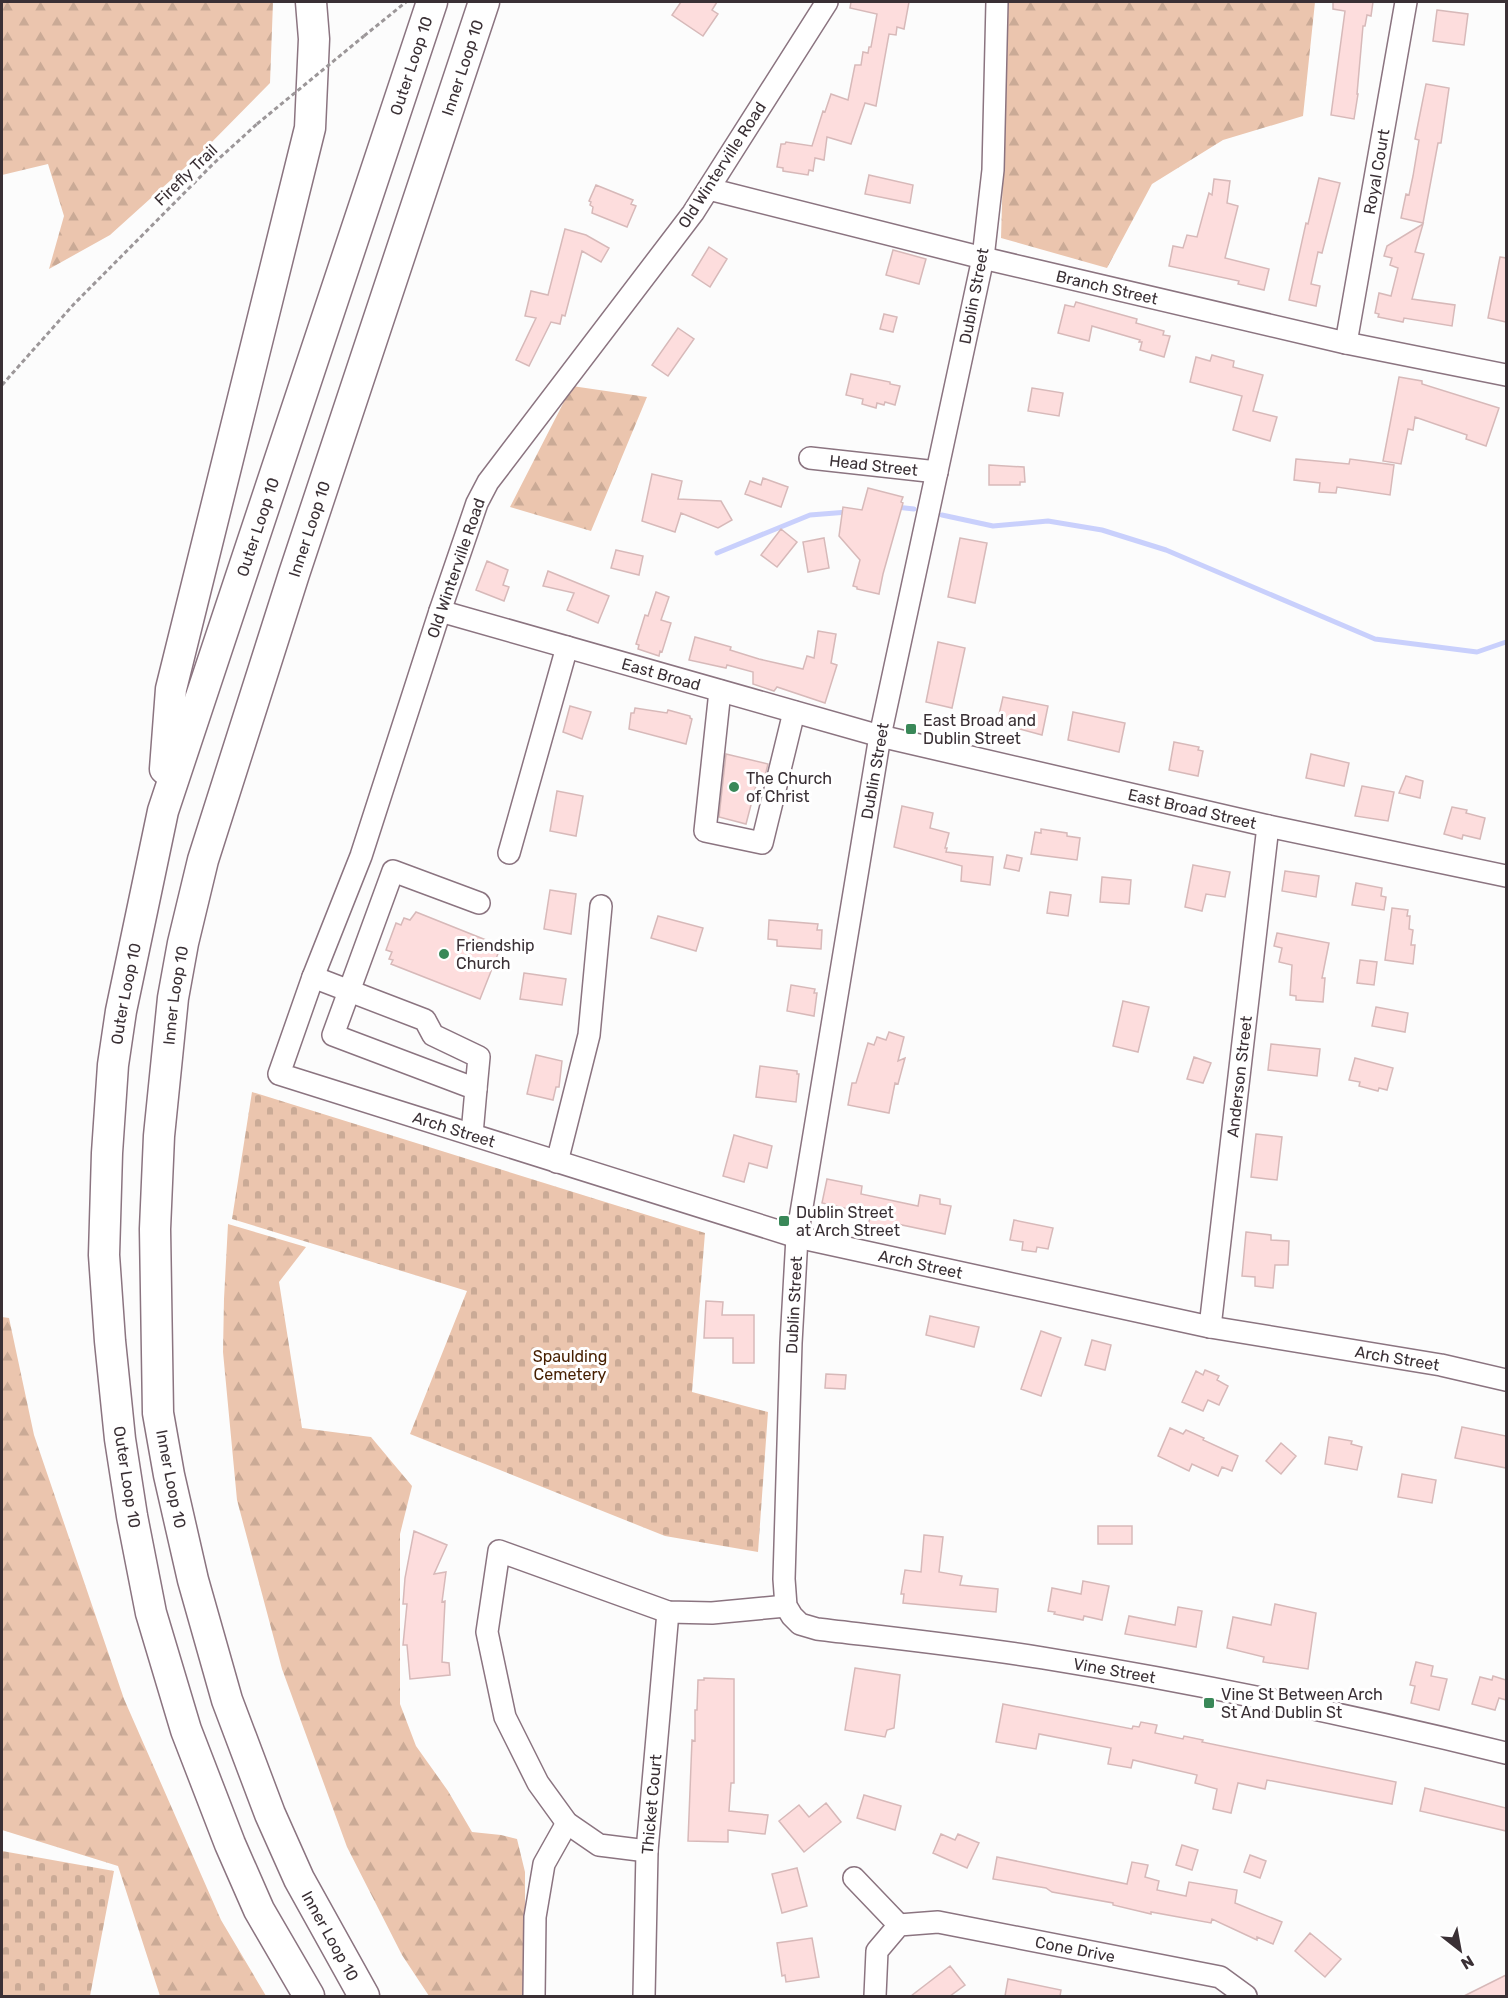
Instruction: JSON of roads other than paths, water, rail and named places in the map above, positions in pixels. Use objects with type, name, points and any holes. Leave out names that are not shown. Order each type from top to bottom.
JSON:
[{"type":"highway","points":[[162,811],[171,688],[264,321],[310,128],[314,39],[311,2]]},
{"type":"highway","name":"Outer Loop 10","points":[[309,1996],[259,1910],[230,1844],[186,1730],[152,1613],[132,1516],[120,1439],[110,1341],[104,1255],[107,1153],[113,1065],[120,1011],[162,811],[432,2]]},
{"type":"highway","name":"Inner Loop 10","points":[[364,1996],[299,1879],[270,1814],[227,1700],[193,1581],[169,1475],[158,1413],[155,1229],[159,1136],[173,998],[183,943],[203,860],[294,574],[484,2]]},
{"type":"street","name":"Old Winterville Road","points":[[279,1074],[313,977],[361,856],[477,503],[488,482],[710,189],[827,2]]},
{"type":"street","name":"Dublin Street","points":[[786,1606],[785,1547],[791,1343],[797,1237],[880,736],[983,258],[993,170],[997,2]]},
{"type":"street","name":"Royal Court","points":[[1346,343],[1406,2]]},
{"type":"street","name":"Branch Street","points":[[710,189],[983,258],[1346,343],[1506,375]]},
{"type":"street","name":"Head Street","points":[[810,458],[937,471]]},
{"type":"street","name":"East Broad","points":[[441,611],[880,736]]},
{"type":"street","points":[[509,853],[567,647]]},
{"type":"street","points":[[720,691],[705,831],[762,843],[794,712]]},
{"type":"street","name":"East Broad Street","points":[[880,736],[1268,826],[1506,876]]},
{"type":"street","name":"Anderson Street","points":[[1210,1327],[1268,826]]},
{"type":"street","points":[[361,856],[393,871],[479,903]]},
{"type":"street","points":[[393,871],[333,1035],[476,1089]]},
{"type":"street","points":[[557,1162],[589,1035],[602,906]]},
{"type":"street","points":[[313,977],[425,1020],[433,1035],[479,1057],[472,1134]]},
{"type":"street","name":"Arch Street","points":[[279,1074],[797,1237],[1210,1327],[1441,1365],[1506,1380]]},
{"type":"street","points":[[646,1851],[599,1845],[567,1823],[538,1783],[505,1717],[487,1632],[499,1551],[668,1612],[712,1613],[786,1606]]},
{"type":"street","name":"Vine Street","points":[[786,1606],[800,1624],[817,1629],[974,1648],[1161,1679],[1428,1734],[1506,1753]]},
{"type":"street","name":"Thicket Court","points":[[644,1996],[646,1851],[668,1612]]},
{"type":"street","points":[[534,1996],[536,1917],[544,1864],[567,1823]]},
{"type":"street","points":[[854,1878],[899,1925],[877,1951],[875,1996]]},
{"type":"street","name":"Cone Drive","points":[[899,1925],[938,1922],[1220,1977],[1246,1996]]},
{"type":"waterway","points":[[896,507],[914,509]]},
{"type":"waterway","points":[[717,553],[810,515],[848,512]]},
{"type":"waterway","points":[[942,515],[993,526],[1048,521],[1102,530],[1166,550],[1375,639],[1477,652],[1506,642]]},
{"type":"place","name":"East Broad and Dublin Street","points":[[911,729]]},
{"type":"place","name":"The Church of Christ","points":[[734,787]]},
{"type":"place","name":"Friendship Church","points":[[444,954]]},
{"type":"place","name":"Dublin Street at Arch Street","points":[[784,1221]]},
{"type":"place","name":"Vine St Between Arch St And Dublin St","points":[[1209,1703]]},
{"type":"park label","name":"Spaulding Cemetery","points":[[570,1365]]}]
